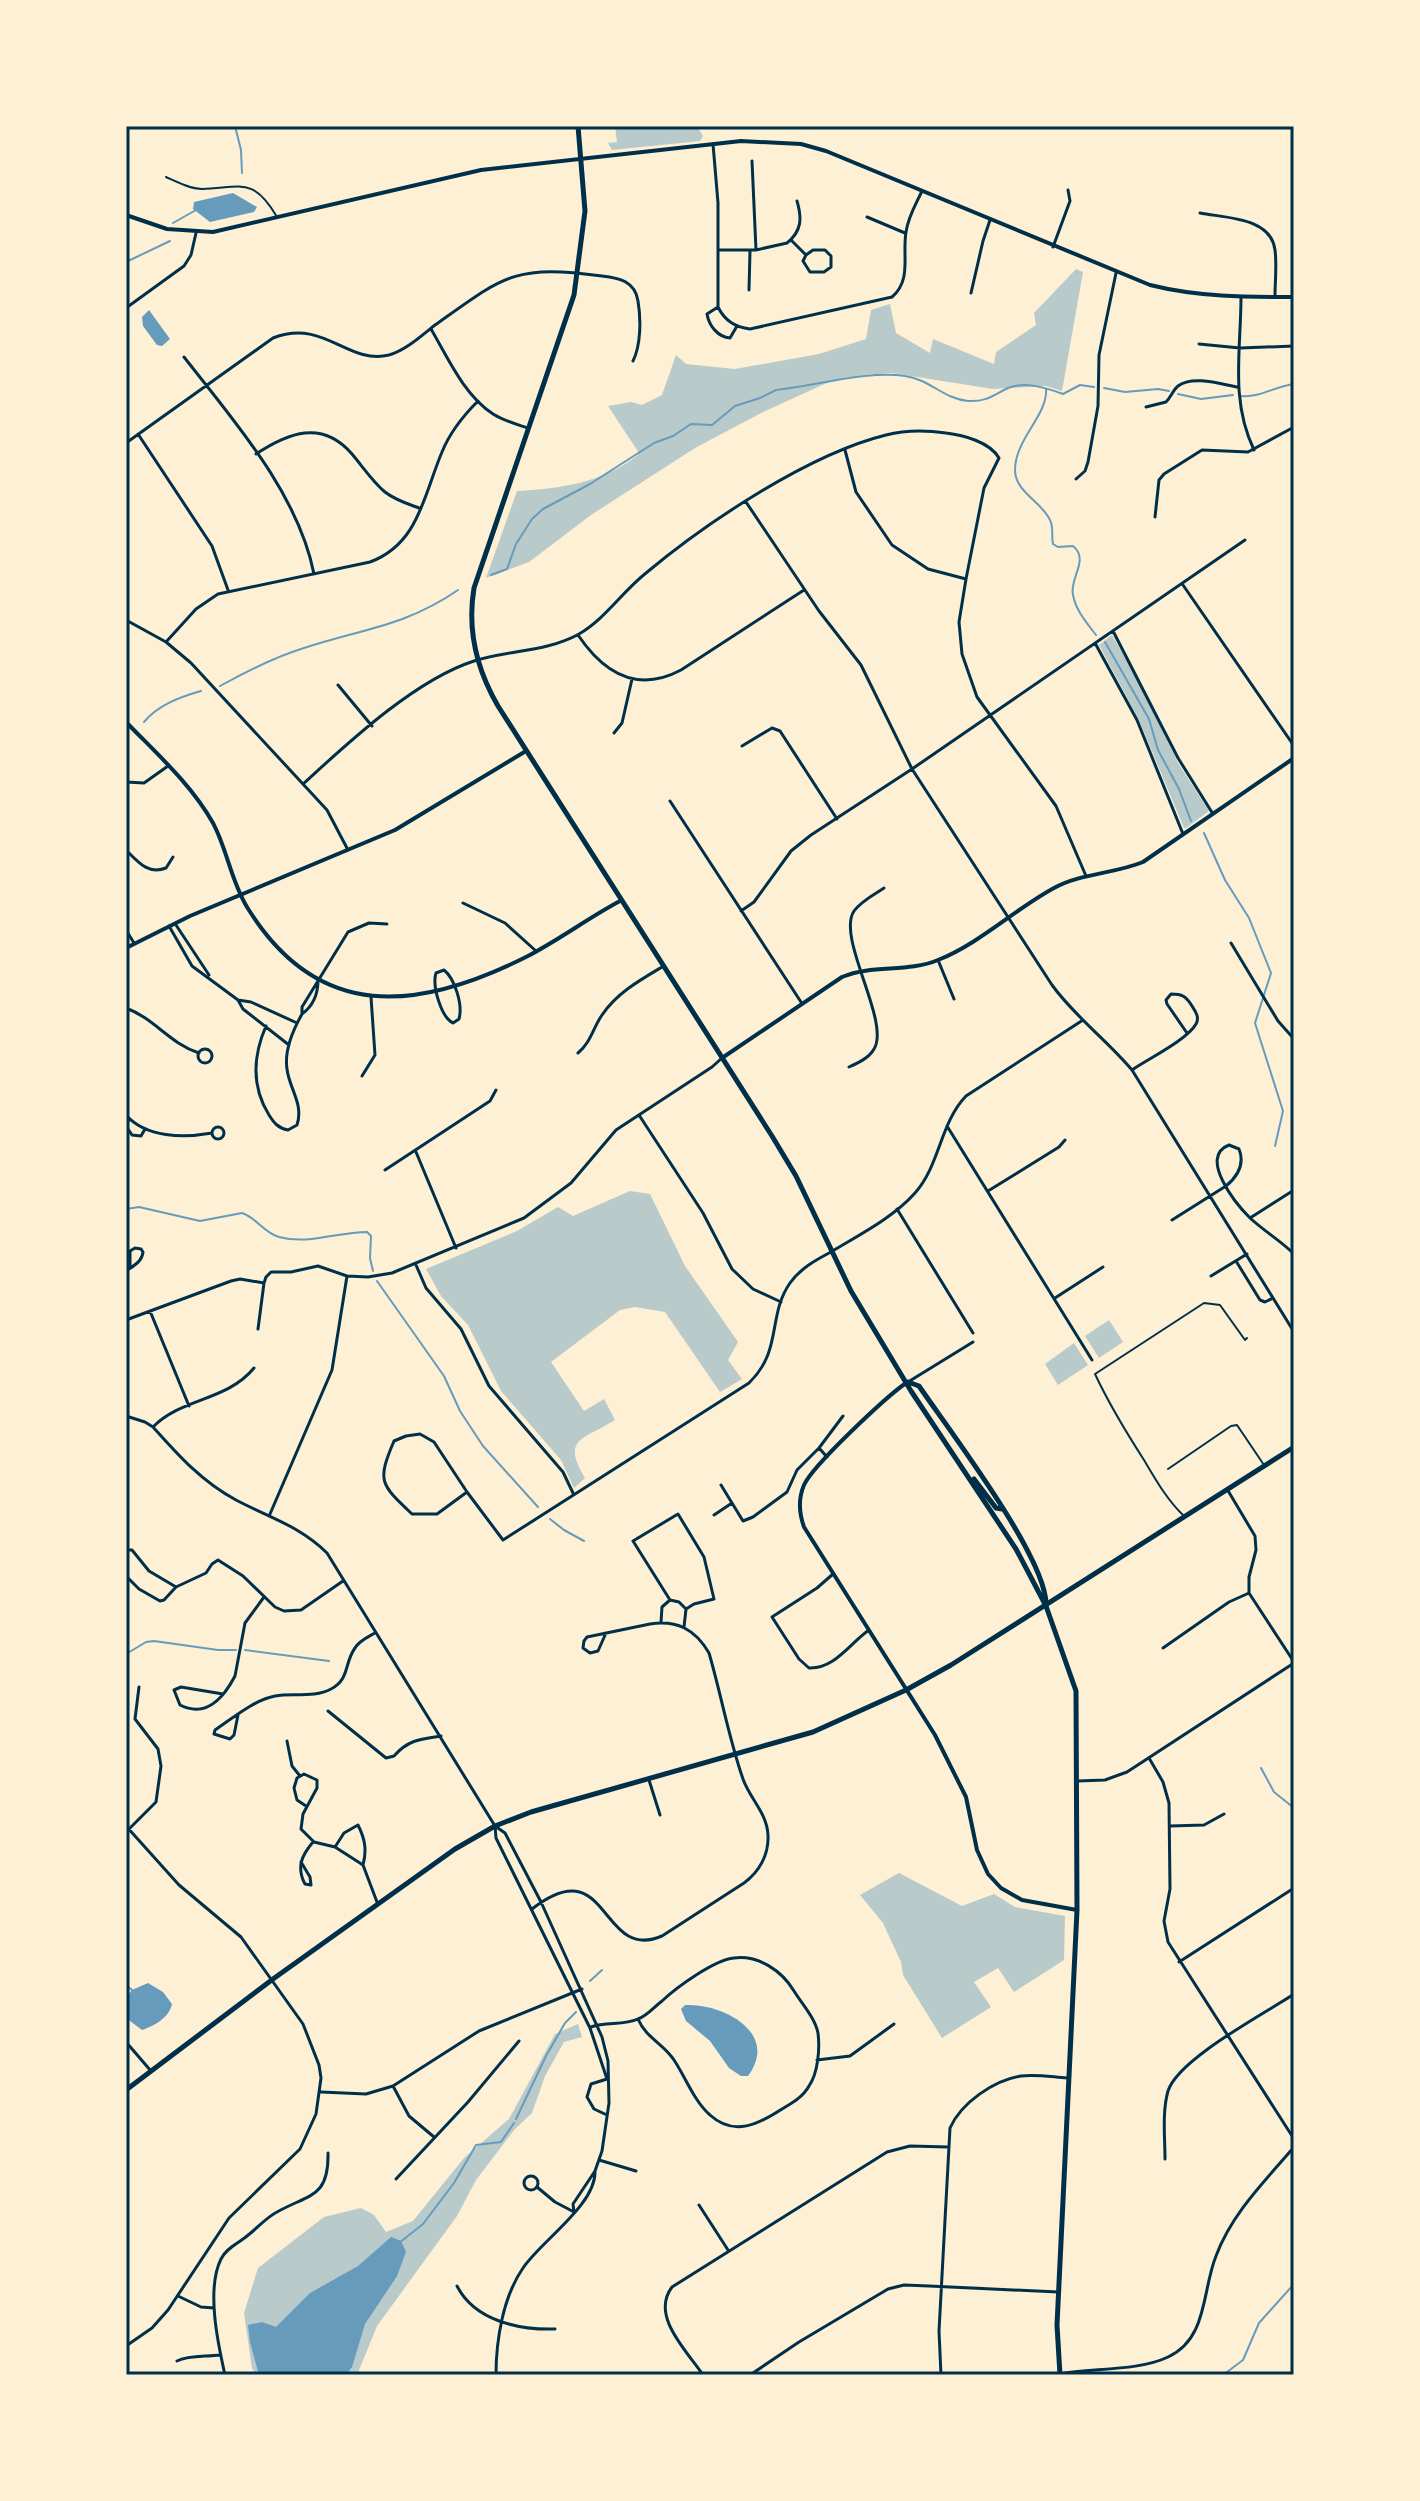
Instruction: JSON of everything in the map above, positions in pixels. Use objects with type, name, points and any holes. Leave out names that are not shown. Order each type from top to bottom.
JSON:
[{"type":"main road","points":[[578,126],[585,211],[579,273],[567,321],[474,588],[472,620],[477,660],[488,689],[526,751],[796,1176],[830,1252],[911,1391],[1010,1538],[1046,1606],[1076,1691],[1077,1910],[1058,2292],[1060,2374]]},
{"type":"main road","points":[[908,1382],[918,1385],[1028,1551],[1046,1591],[1046,1606]]},
{"type":"main road","points":[[126,2090],[273,1979],[455,1849],[495,1826],[531,1812],[814,1732],[906,1690],[1046,1606],[1294,1447]]},
{"type":"main road","points":[[967,1473],[980,1484],[996,1508],[1002,1509]]},
{"type":"street","points":[[126,215],[158,227],[196,233],[220,231],[475,171],[765,141],[801,144],[836,155],[1150,285],[1189,294],[1294,297]]},
{"type":"street","points":[[713,144],[718,203],[718,307],[726,319],[750,329],[892,297],[905,278],[905,233],[922,191]]},
{"type":"street","points":[[752,161],[756,250]]},
{"type":"street","points":[[1053,247],[1070,201],[1068,190]]},
{"type":"street","points":[[718,250],[750,251],[791,240],[800,221],[797,201]]},
{"type":"street","points":[[1200,213],[1250,223],[1266,231],[1275,247],[1275,297]]},
{"type":"street","points":[[867,217],[905,233]]},
{"type":"street","points":[[971,293],[990,220]]},
{"type":"street","points":[[126,308],[184,266],[191,255],[196,233]]},
{"type":"street","points":[[791,240],[806,255]]},
{"type":"street","points":[[813,250],[825,250],[831,256],[831,267],[824,272],[810,272],[803,261],[806,255],[813,250]]},
{"type":"street","points":[[749,290],[750,251]]},
{"type":"street","points":[[126,443],[261,344],[279,335],[313,333],[359,353],[384,356],[401,350],[491,286],[510,277],[537,271],[621,279],[635,291],[639,304],[638,350],[633,361]]},
{"type":"street","points":[[1076,479],[1085,471],[1088,462],[1098,406],[1099,355],[1116,273]]},
{"type":"street","points":[[1241,297],[1237,387],[1243,425],[1254,450]]},
{"type":"street","points":[[718,307],[707,314],[716,331],[730,338],[737,326]]},
{"type":"street","points":[[431,329],[478,401],[500,417],[529,429]]},
{"type":"street","points":[[1199,344],[1240,348],[1294,346]]},
{"type":"street","points":[[184,357],[256,454],[298,519],[314,574]]},
{"type":"street","points":[[1146,407],[1166,402],[1176,387],[1185,383],[1196,381],[1237,387]]},
{"type":"street","points":[[166,642],[212,597],[370,562],[386,555],[407,536],[421,509],[447,441],[478,401]]},
{"type":"street","points":[[1155,517],[1159,480],[1164,474],[1202,450],[1254,450],[1294,427]]},
{"type":"street","points":[[303,784],[431,681],[477,660],[554,644],[578,635],[653,567],[746,502],[815,463],[845,450],[889,434],[917,431],[966,438],[997,454],[998,463],[987,479],[982,497],[966,579],[959,622],[962,654],[972,685],[990,716],[1056,806],[1086,876]]},
{"type":"street","points":[[138,434],[212,546],[228,591]]},
{"type":"street","points":[[256,454],[293,434],[324,435],[346,447],[383,490],[421,509]]},
{"type":"street","points":[[845,450],[856,492],[892,545],[928,569],[966,579]]},
{"type":"street","points":[[746,502],[804,590],[861,665],[912,769],[1008,917],[1059,994],[1132,1070],[1294,1332]]},
{"type":"street","points":[[741,911],[754,902],[791,851],[1245,540]]},
{"type":"street","points":[[1182,584],[1294,746]]},
{"type":"street","points":[[578,635],[602,665],[632,679],[652,680],[672,675],[804,590]]},
{"type":"street","points":[[126,620],[166,642],[191,663],[333,818],[349,850]]},
{"type":"street","points":[[1113,631],[1178,758],[1213,814]]},
{"type":"street","points":[[1095,643],[1137,720],[1183,834]]},
{"type":"street","points":[[614,733],[622,723],[632,679]]},
{"type":"street","points":[[338,685],[372,726]]},
{"type":"street","points":[[126,722],[200,803],[214,825],[241,896],[273,943],[318,980],[340,990],[371,997],[399,997],[454,986],[536,951],[620,901]]},
{"type":"street","points":[[742,746],[772,728],[780,731],[837,819]]},
{"type":"street","points":[[126,948],[175,923],[395,830],[526,751]]},
{"type":"street","points":[[258,1329],[264,1283],[271,1272],[291,1272],[318,1266],[347,1276],[377,1276],[416,1265],[524,1218],[577,1177],[609,1136],[834,981],[861,970],[910,967],[938,960],[1053,888],[1143,862],[1294,758]]},
{"type":"street","points":[[126,782],[144,783],[168,766]]},
{"type":"street","points":[[670,801],[801,1002]]},
{"type":"street","points":[[126,850],[140,865],[150,870],[166,868],[173,857]]},
{"type":"street","points":[[849,1067],[870,1055],[877,1039],[853,941],[852,915],[884,888]]},
{"type":"street","points":[[463,903],[505,923],[536,951]]},
{"type":"street","points":[[175,923],[211,979]]},
{"type":"street","points":[[266,1026],[256,1056],[255,1081],[262,1103],[278,1127],[284,1130],[293,1128],[299,1120],[298,1102],[286,1066],[289,1045],[302,1007],[348,932],[369,923],[387,924]]},
{"type":"street","points":[[169,926],[188,961],[289,1045]]},
{"type":"street","points":[[126,930],[134,943]]},
{"type":"street","points":[[1231,943],[1278,1021],[1294,1039]]},
{"type":"street","points":[[938,960],[954,999]]},
{"type":"street","points":[[578,1053],[588,1044],[601,1017],[619,996],[662,967]]},
{"type":"street","points":[[441,970],[449,974],[461,1011],[459,1019],[453,1023],[444,1015],[436,990],[433,978],[441,970]]},
{"type":"street","points":[[1132,1070],[1187,1033],[1196,1023],[1197,1016],[1184,995],[1171,994],[1167,1004],[1187,1033]]},
{"type":"street","points":[[362,1076],[375,1055],[371,997]]},
{"type":"street","points":[[238,1000],[251,1002],[297,1023]]},
{"type":"street","points":[[126,1008],[145,1017],[177,1044],[199,1053]]},
{"type":"street","points":[[467,1492],[437,1514],[412,1514],[396,1499],[383,1480],[382,1469],[394,1441],[420,1434],[434,1442],[503,1540],[749,1383],[760,1373],[771,1352],[781,1302],[800,1271],[897,1209],[915,1194],[958,1103],[974,1089],[1083,1020]]},
{"type":"street","points":[[385,1170],[490,1101],[496,1090]]},
{"type":"street","points":[[639,1115],[703,1213],[732,1269],[753,1289],[781,1302]]},
{"type":"street","points":[[145,1129],[141,1136],[132,1135],[126,1126],[128,1117],[145,1129],[180,1136],[212,1133]]},
{"type":"street","points":[[947,1126],[1092,1360]]},
{"type":"street","points":[[988,1191],[1059,1147],[1065,1140]]},
{"type":"street","points":[[1172,1220],[1226,1186],[1239,1171],[1242,1160],[1239,1149],[1229,1145],[1219,1152],[1216,1164],[1226,1186],[1250,1218],[1294,1254]]},
{"type":"street","points":[[415,1150],[456,1248]]},
{"type":"street","points":[[1250,1218],[1294,1190]]},
{"type":"street","points":[[897,1209],[973,1333]]},
{"type":"street","points":[[141,1249],[142,1259],[128,1270],[130,1251],[141,1249]]},
{"type":"street","points":[[1211,1276],[1247,1254]]},
{"type":"street","points":[[1236,1261],[1260,1300],[1265,1302],[1274,1297]]},
{"type":"street","points":[[416,1265],[426,1288],[461,1329],[489,1386],[563,1472],[574,1494]]},
{"type":"street","points":[[1055,1298],[1103,1267]]},
{"type":"street","points":[[269,1516],[332,1370],[347,1276]]},
{"type":"street","points":[[126,1320],[236,1280],[264,1283]]},
{"type":"street","points":[[150,1311],[189,1406]]},
{"type":"street","points":[[973,1342],[908,1382],[827,1457],[803,1486],[800,1513],[804,1527],[935,1735],[964,1791],[977,1850],[988,1874],[1001,1888],[1022,1900],[1077,1910]]},
{"type":"street","points":[[153,1427],[164,1417],[233,1388],[254,1368]]},
{"type":"street","points":[[126,1416],[153,1427],[203,1479],[234,1499],[286,1523],[316,1541],[327,1553],[495,1826],[505,1833],[598,2024],[608,2061],[608,2115],[593,2186],[584,2202],[521,2271],[502,2321],[496,2375]]},
{"type":"street","points":[[721,1485],[743,1521],[753,1517],[787,1492],[797,1470],[819,1448],[843,1416]]},
{"type":"street","points":[[819,1448],[827,1457]]},
{"type":"street","points":[[1078,1781],[1117,1776],[1294,1662],[1249,1593],[1249,1577],[1256,1550],[1255,1536],[1227,1489]]},
{"type":"street","points":[[126,1498],[126,1505]]},
{"type":"street","points":[[714,1515],[732,1503]]},
{"type":"street","points":[[678,1514],[704,1557],[714,1599],[686,1609],[679,1602],[670,1600],[633,1541],[678,1514]]},
{"type":"street","points":[[126,1550],[132,1550],[149,1571],[176,1587]]},
{"type":"street","points":[[126,1576],[146,1594],[160,1601],[176,1587],[201,1576],[218,1560],[243,1576],[279,1610],[297,1611],[344,1581]]},
{"type":"street","points":[[833,1574],[772,1617],[799,1659],[809,1668],[822,1667],[854,1645],[859,1636],[869,1630]]},
{"type":"street","points":[[1163,1648],[1229,1602],[1249,1593]]},
{"type":"street","points":[[223,1694],[181,1687],[174,1690],[180,1705],[191,1709],[210,1708],[223,1694],[237,1668],[245,1623],[264,1597]]},
{"type":"street","points":[[661,1622],[662,1607],[670,1600]]},
{"type":"street","points":[[684,1627],[686,1609]]},
{"type":"street","points":[[531,1909],[568,1890],[586,1894],[596,1901],[623,1933],[635,1939],[649,1940],[662,1936],[750,1879],[764,1860],[768,1832],[761,1810],[744,1782],[709,1653],[699,1637],[684,1627],[661,1622],[606,1633],[587,1637],[583,1648],[590,1653],[598,1651],[606,1633]]},
{"type":"street","points":[[238,1715],[234,1735],[230,1739],[214,1734],[215,1730],[238,1715],[272,1697],[328,1691],[346,1675],[355,1647],[375,1633]]},
{"type":"street","points":[[126,2346],[152,2328],[178,2296],[229,2218],[300,2149],[313,2124],[321,2092],[319,2065],[311,2040],[273,1979],[241,1937],[179,1885],[127,1829],[156,1802],[161,1766],[158,1749],[135,1719],[139,1687]]},
{"type":"street","points":[[328,1711],[386,1758],[394,1756],[405,1744],[415,1740],[441,1736]]},
{"type":"street","points":[[287,1741],[292,1766],[300,1776]]},
{"type":"street","points":[[1149,1758],[1166,1788],[1170,1826],[1170,1889],[1164,1927],[1171,1949],[1294,2139]]},
{"type":"street","points":[[300,1776],[310,1775],[317,1780],[317,1788],[306,1806],[301,1829],[314,1842],[335,1847],[363,1865]]},
{"type":"street","points":[[300,1776],[294,1788],[297,1800],[306,1806]]},
{"type":"street","points":[[649,1780],[660,1815]]},
{"type":"street","points":[[1170,1826],[1204,1825],[1224,1814]]},
{"type":"street","points":[[335,1847],[344,1833],[358,1825],[365,1842],[363,1865],[369,1888],[379,1905]]},
{"type":"street","points":[[495,1826],[496,1838],[590,2028],[607,2079]]},
{"type":"street","points":[[301,1862],[312,1883],[308,1886],[299,1873],[301,1862],[304,1854],[314,1842]]},
{"type":"street","points":[[1179,1962],[1294,1888]]},
{"type":"street","points":[[590,2028],[598,2024],[638,2019],[717,1963],[730,1958],[746,1958],[770,1966],[788,1981],[816,2026],[818,2042],[814,2079],[795,2100],[759,2123],[742,2127],[721,2123],[705,2110],[673,2058],[650,2037],[638,2019]]},
{"type":"street","points":[[321,2092],[366,2094],[393,2086],[479,2031],[582,1989]]},
{"type":"street","points":[[1165,2159],[1166,2104],[1172,2082],[1185,2066],[1294,1994]]},
{"type":"street","points":[[817,2060],[850,2056],[894,2024]]},
{"type":"street","points":[[396,2179],[468,2102],[519,2041]]},
{"type":"street","points":[[126,2042],[151,2071]]},
{"type":"street","points":[[941,2375],[938,2346],[950,2128],[960,2111],[995,2086],[1023,2076],[1069,2078]]},
{"type":"street","points":[[607,2079],[591,2084],[587,2097],[594,2109],[608,2115]]},
{"type":"street","points":[[393,2086],[409,2116],[434,2137]]},
{"type":"street","points":[[703,2375],[665,2318],[664,2301],[675,2284],[887,2152],[910,2146],[948,2147]]},
{"type":"street","points":[[1060,2374],[1156,2361],[1182,2348],[1197,2329],[1212,2266],[1229,2228],[1245,2203],[1294,2147]]},
{"type":"street","points":[[225,2375],[214,2308],[216,2274],[221,2257],[276,2212],[313,2194],[328,2170],[328,2153]]},
{"type":"street","points":[[599,2160],[636,2171]]},
{"type":"street","points":[[574,2212],[573,2204],[595,2171]]},
{"type":"street","points":[[537,2187],[574,2212]]},
{"type":"street","points":[[699,2205],[728,2250]]},
{"type":"street","points":[[750,2375],[880,2292],[904,2285],[1058,2292]]},
{"type":"street","points":[[457,2286],[474,2309],[514,2327],[555,2329]]},
{"type":"street","points":[[178,2296],[201,2307],[214,2308]]},
{"type":"street","points":[[177,2361],[185,2357],[220,2355]]},
{"type":"lane","points":[[166,177],[198,189],[235,185],[247,188],[268,202],[277,219]]},
{"type":"lane","points":[[1185,1517],[1172,1505],[1155,1478],[1095,1374],[1204,1303],[1220,1305],[1245,1340],[1247,1338]]},
{"type":"lane","points":[[1168,1469],[1237,1425],[1264,1466]]},
{"type":"shaded area","points":[[615,126],[697,126],[703,136],[700,141],[612,150],[608,143],[617,142]]},
{"type":"shaded area","points":[[1076,269],[1083,272],[1062,391],[1046,386],[993,389],[892,373],[831,381],[695,448],[591,515],[529,562],[486,578],[517,491],[596,478],[638,455],[608,406],[631,402],[642,405],[662,395],[676,355],[686,364],[735,369],[819,354],[866,339],[871,310],[890,304],[896,333],[930,353],[933,339],[994,364],[996,352],[1036,325],[1034,313]]},
{"type":"shaded area","points":[[1112,635],[1138,680],[1178,763],[1209,811],[1186,828],[1139,720],[1099,645]]},
{"type":"shaded area","points":[[630,1191],[650,1194],[685,1266],[738,1342],[728,1360],[742,1379],[720,1392],[665,1312],[635,1307],[620,1310],[551,1362],[584,1411],[604,1399],[615,1420],[579,1442],[575,1455],[585,1478],[574,1488],[561,1460],[501,1391],[468,1325],[441,1296],[426,1269],[517,1231],[558,1207],[573,1216]]},
{"type":"shaded area","points":[[1109,1320],[1123,1342],[1099,1358],[1085,1336]]},
{"type":"shaded area","points":[[1074,1343],[1088,1365],[1058,1385],[1045,1364]]},
{"type":"shaded area","points":[[899,1873],[962,1906],[994,1894],[1015,1907],[1065,1916],[1064,1960],[1014,1992],[998,1968],[974,1982],[991,2007],[942,2038],[903,1975],[901,1962],[883,1923],[860,1895]]},
{"type":"shaded area","points":[[578,2024],[582,2037],[564,2042],[545,2076],[532,2113],[514,2130],[476,2180],[457,2216],[377,2326],[357,2375],[256,2375],[252,2368],[244,2313],[258,2268],[324,2217],[361,2208],[374,2215],[386,2232],[413,2221],[464,2158],[509,2119],[555,2034]]},
{"type":"water","points":[[233,193],[257,207],[254,212],[210,222],[193,209],[194,202]]},
{"type":"water","points":[[149,310],[170,339],[162,346],[157,345],[143,326],[142,317]]},
{"type":"water","points":[[148,1983],[163,1992],[172,2004],[156,2024],[142,2030],[126,2018],[126,1997],[132,1990]]},
{"type":"water","points":[[685,2005],[715,2009],[730,2015],[752,2034],[757,2046],[756,2061],[748,2076],[741,2076],[729,2068],[710,2041],[686,2021],[681,2009]]},
{"type":"water","points":[[391,2237],[401,2241],[406,2252],[397,2276],[365,2324],[352,2367],[346,2375],[259,2375],[248,2325],[262,2322],[276,2327],[310,2293],[358,2266]]},
{"type":"waterway","points":[[235,126],[242,173]]},
{"type":"waterway","points":[[173,223],[196,210]]},
{"type":"waterway","points":[[126,262],[170,241]]},
{"type":"waterway","points":[[491,575],[507,569],[516,544],[532,519],[543,509],[691,424],[712,425],[735,406],[776,390],[875,375],[914,378],[951,397],[968,401],[985,399],[1022,385],[1063,394],[1080,385],[1094,387]]},
{"type":"waterway","points":[[1242,396],[1294,384]]},
{"type":"waterway","points":[[1104,388],[1125,392],[1169,391]]},
{"type":"waterway","points":[[1046,389],[1042,408],[1016,459],[1016,478],[1050,520],[1053,544],[1058,547],[1073,546],[1078,551],[1080,557],[1073,589],[1074,601],[1096,635]]},
{"type":"waterway","points":[[1178,394],[1201,399],[1233,395]]},
{"type":"waterway","points":[[220,686],[293,652],[420,612],[458,590]]},
{"type":"waterway","points":[[1105,642],[1149,719],[1158,750],[1179,789],[1191,821]]},
{"type":"waterway","points":[[144,722],[163,706],[201,691]]},
{"type":"waterway","points":[[1204,833],[1225,880],[1249,918],[1271,973],[1255,1023],[1283,1111],[1275,1146]]},
{"type":"waterway","points":[[126,1209],[139,1207],[200,1221],[242,1213],[273,1235],[290,1239],[367,1232],[371,1236],[373,1271]]},
{"type":"waterway","points":[[377,1281],[444,1376],[460,1411],[483,1446],[538,1507]]},
{"type":"waterway","points":[[550,1519],[584,1541]]},
{"type":"waterway","points":[[126,1654],[146,1642],[154,1641],[236,1650]]},
{"type":"waterway","points":[[245,1650],[329,1661]]},
{"type":"waterway","points":[[1261,1768],[1274,1792],[1294,1808]]},
{"type":"waterway","points":[[590,1981],[602,1970]]},
{"type":"waterway","points":[[126,1985],[132,1990]]},
{"type":"waterway","points":[[516,2119],[546,2056],[565,2023],[576,2012]]},
{"type":"waterway","points":[[399,2243],[423,2224],[454,2183],[476,2145],[501,2142],[514,2123]]},
{"type":"waterway","points":[[1223,2375],[1243,2360],[1259,2323],[1294,2284]]}]
